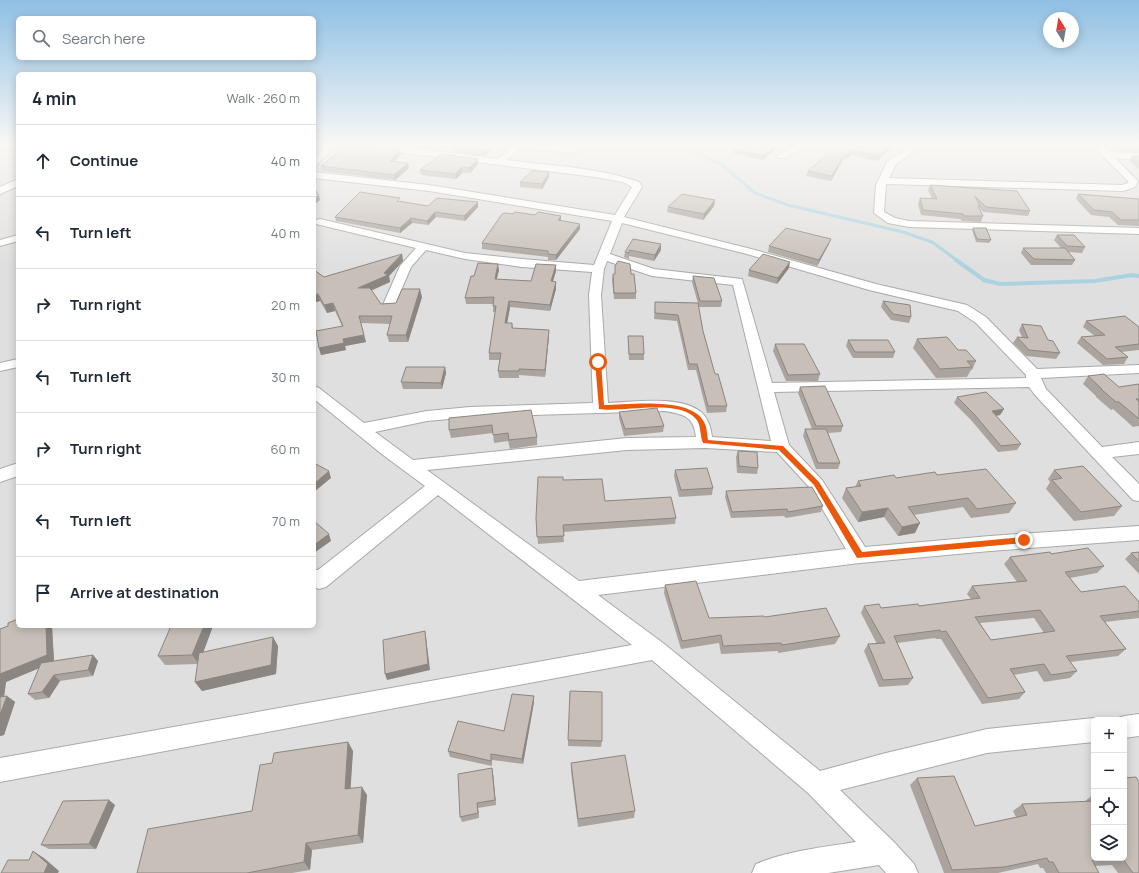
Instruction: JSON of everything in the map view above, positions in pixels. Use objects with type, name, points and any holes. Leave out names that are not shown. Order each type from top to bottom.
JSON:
[{"type":"street","points":[[418,187],[618,219],[751,252],[873,287],[962,308],[981,320],[1033,378],[1040,392],[1139,495]]},
{"type":"street","points":[[601,407],[595,295],[598,270],[618,219],[637,187]]},
{"type":"street","points":[[881,187],[879,214],[892,220],[909,224],[1139,231]]},
{"type":"street","points":[[1064,187],[1135,189]]},
{"type":"street","points":[[320,222],[465,256],[598,270]]},
{"type":"street","points":[[0,243],[16,239]]},
{"type":"street","points":[[388,307],[406,266],[424,246]]},
{"type":"street","points":[[603,256],[652,272],[738,282],[781,447],[816,484],[860,555]]},
{"type":"street","points":[[0,367],[16,364]]},
{"type":"street","points":[[765,388],[1033,378],[1139,369]]},
{"type":"street","points":[[316,393],[409,466],[655,650],[816,784],[885,851],[905,873]]},
{"type":"street","points":[[361,429],[434,416],[470,412],[665,406],[685,410],[695,415],[701,422],[706,442]]},
{"type":"street","points":[[409,466],[626,444],[706,442],[781,447]]},
{"type":"street","points":[[1097,453],[1139,448]]},
{"type":"street","points":[[0,476],[16,470]]},
{"type":"street","points":[[316,579],[319,581],[437,486]]},
{"type":"street","points":[[575,590],[734,569],[860,555],[1016,541],[1139,534]]},
{"type":"street","points":[[0,770],[655,650]]},
{"type":"street","points":[[1127,727],[1139,725]]},
{"type":"street","points":[[816,784],[886,765],[987,741],[1091,730]]},
{"type":"street","points":[[765,873],[814,862],[885,851]]},
{"type":"shaded area","points":[[0,187],[16,187],[16,628],[316,628],[316,187],[1139,187],[1139,873],[0,873]]},
{"type":"building","points":[[931,187],[955,187],[1017,191],[1030,211],[986,207],[975,196],[983,216],[964,216],[963,214],[923,210],[920,198],[937,199]]},
{"type":"building","points":[[360,192],[400,198],[397,201],[428,206],[437,198],[478,202],[464,216],[435,212],[427,221],[411,218],[400,228],[335,217]]},
{"type":"building","points":[[682,194],[715,200],[704,214],[668,207]]},
{"type":"building","points":[[1078,194],[1139,199],[1139,220],[1121,220],[1112,212],[1094,210]]},
{"type":"building","points":[[515,212],[535,215],[538,212],[561,216],[558,220],[580,224],[556,255],[548,254],[548,251],[482,243],[502,214],[513,214]]},
{"type":"building","points":[[786,228],[831,239],[819,260],[769,246]]},
{"type":"building","points":[[973,228],[986,228],[991,240],[977,239]]},
{"type":"building","points":[[1057,235],[1074,235],[1085,247],[1067,246]]},
{"type":"building","points":[[633,239],[661,244],[655,255],[629,250],[629,253],[625,252]]},
{"type":"building","points":[[1023,248],[1065,248],[1075,260],[1034,259]]},
{"type":"building","points":[[402,254],[384,273],[388,275],[358,288],[370,288],[381,304],[396,303],[402,289],[420,289],[406,335],[387,335],[392,316],[359,316],[364,335],[343,339],[344,343],[319,348],[316,331],[343,326],[333,303],[324,305],[318,294],[316,294],[316,271],[324,277]]},
{"type":"building","points":[[763,254],[790,262],[778,278],[749,270]]},
{"type":"building","points":[[618,261],[630,264],[631,274],[634,274],[636,293],[614,293],[613,274],[615,274],[615,266]]},
{"type":"building","points":[[478,263],[498,264],[495,279],[531,281],[536,264],[556,265],[551,281],[556,282],[550,305],[509,301],[505,323],[512,323],[512,328],[549,330],[545,370],[519,369],[519,371],[498,371],[501,353],[489,353],[496,306],[493,306],[494,297],[465,298],[471,276],[474,276]]},
{"type":"building","points":[[693,276],[714,278],[722,301],[700,301]]},
{"type":"building","points":[[883,301],[910,305],[911,317],[893,314]]},
{"type":"building","points":[[655,302],[698,303],[703,331],[715,374],[718,374],[727,406],[708,406],[697,364],[689,364],[678,315],[655,313]]},
{"type":"building","points":[[1125,316],[1139,327],[1139,344],[1115,347],[1128,357],[1107,359],[1081,337],[1105,335],[1086,321]]},
{"type":"building","points":[[1022,324],[1041,326],[1048,340],[1053,341],[1060,353],[1029,350],[1017,337],[1028,338]]},
{"type":"building","points":[[628,336],[643,336],[644,354],[629,354]]},
{"type":"building","points":[[947,337],[958,350],[966,350],[976,361],[967,361],[972,367],[940,369],[917,339]]},
{"type":"building","points":[[848,340],[888,340],[895,352],[855,352]]},
{"type":"building","points":[[775,344],[804,344],[820,374],[788,375]]},
{"type":"building","points":[[406,367],[445,367],[441,383],[401,382]]},
{"type":"building","points":[[1104,374],[1119,387],[1139,384],[1139,399],[1136,399],[1139,402],[1139,419],[1119,402],[1116,402],[1088,376]]},
{"type":"building","points":[[825,386],[843,426],[816,426],[800,387]]},
{"type":"building","points":[[986,392],[1004,409],[992,411],[1021,444],[1001,446],[974,414],[957,397]]},
{"type":"building","points":[[657,408],[664,426],[625,429],[619,412]]},
{"type":"building","points":[[531,410],[537,437],[509,440],[508,433],[493,435],[492,425],[449,430],[449,418]]},
{"type":"building","points":[[805,429],[826,429],[840,463],[818,463]]},
{"type":"building","points":[[738,451],[757,452],[758,468],[739,466]]},
{"type":"building","points":[[316,464],[329,471],[316,482]]},
{"type":"building","points":[[1083,466],[1122,506],[1081,512],[1052,480],[1062,478],[1054,470]]},
{"type":"building","points":[[707,468],[713,488],[681,490],[675,470]]},
{"type":"building","points":[[986,469],[1016,503],[977,509],[968,498],[908,507],[920,523],[902,527],[888,508],[862,512],[846,488],[861,486],[858,481],[894,475],[896,478],[935,472],[937,475]]},
{"type":"building","points":[[538,477],[563,477],[563,480],[602,479],[605,501],[671,497],[676,518],[563,525],[564,536],[537,537],[536,518]]},
{"type":"building","points":[[812,487],[823,506],[788,512],[787,509],[732,512],[726,491]]},
{"type":"building","points":[[316,523],[329,534],[316,544]]},
{"type":"building","points":[[1088,548],[1104,566],[1065,572],[1081,592],[1125,586],[1139,602],[1139,611],[1100,616],[1126,649],[1066,656],[1077,671],[1051,675],[1044,664],[1010,669],[1025,692],[988,698],[946,631],[941,632],[940,630],[894,636],[913,678],[883,680],[868,644],[885,643],[864,606],[879,604],[881,608],[918,604],[919,606],[980,598],[972,586],[1027,581],[1010,557],[1050,552],[1051,554]],"holes":[[[1040,610],[1055,631],[991,640],[975,617]]]},
{"type":"building","points":[[1139,552],[1139,561],[1131,553]]},
{"type":"building","points":[[696,581],[709,618],[765,617],[826,608],[840,636],[782,645],[781,643],[723,646],[721,635],[682,641],[665,585]]},
{"type":"building","points":[[16,620],[16,628],[46,628],[47,655],[0,674],[0,629],[8,626],[8,623]]},
{"type":"building","points":[[170,628],[203,628],[192,655],[158,656]]},
{"type":"building","points":[[425,631],[428,664],[385,674],[383,640]]},
{"type":"building","points":[[273,637],[271,665],[195,682],[199,653]]},
{"type":"building","points":[[93,655],[88,670],[54,675],[42,692],[28,694],[41,663]]},
{"type":"building","points":[[570,691],[602,692],[602,741],[568,740]]},
{"type":"building","points":[[512,694],[534,696],[522,759],[491,754],[491,761],[448,751],[458,721],[504,731]]},
{"type":"building","points":[[7,696],[0,715],[0,697]]},
{"type":"building","points":[[348,742],[345,789],[362,787],[358,835],[306,843],[304,862],[247,873],[137,873],[148,829],[252,811],[260,765],[272,763],[274,753]]},
{"type":"building","points":[[625,755],[635,811],[578,819],[571,763]]},
{"type":"building","points":[[492,768],[495,800],[477,803],[478,813],[460,817],[458,774]]},
{"type":"building","points":[[954,776],[975,826],[1027,815],[1022,804],[1091,801],[1091,861],[1093,861],[1099,873],[1059,873],[1053,862],[1049,862],[1047,858],[1004,867],[952,870],[917,778]]},
{"type":"building","points":[[1136,777],[1139,782],[1139,873],[1133,873],[1124,861],[1127,861],[1127,778]]},
{"type":"building","points":[[109,800],[89,844],[41,845],[63,801]]},
{"type":"building","points":[[33,851],[48,864],[44,873],[1,873],[8,860],[29,860]]},
{"type":"waterway","points":[[748,187],[755,193],[788,205],[903,232],[932,242],[958,261]]},
{"type":"waterway","points":[[956,260],[984,280],[1000,284],[1095,281],[1132,275],[1139,276]]},
{"type":"route","points":[[598,362],[601,407],[665,406],[685,410],[695,415],[701,422],[706,442],[781,447],[816,484],[860,555],[1024,540]]}]
